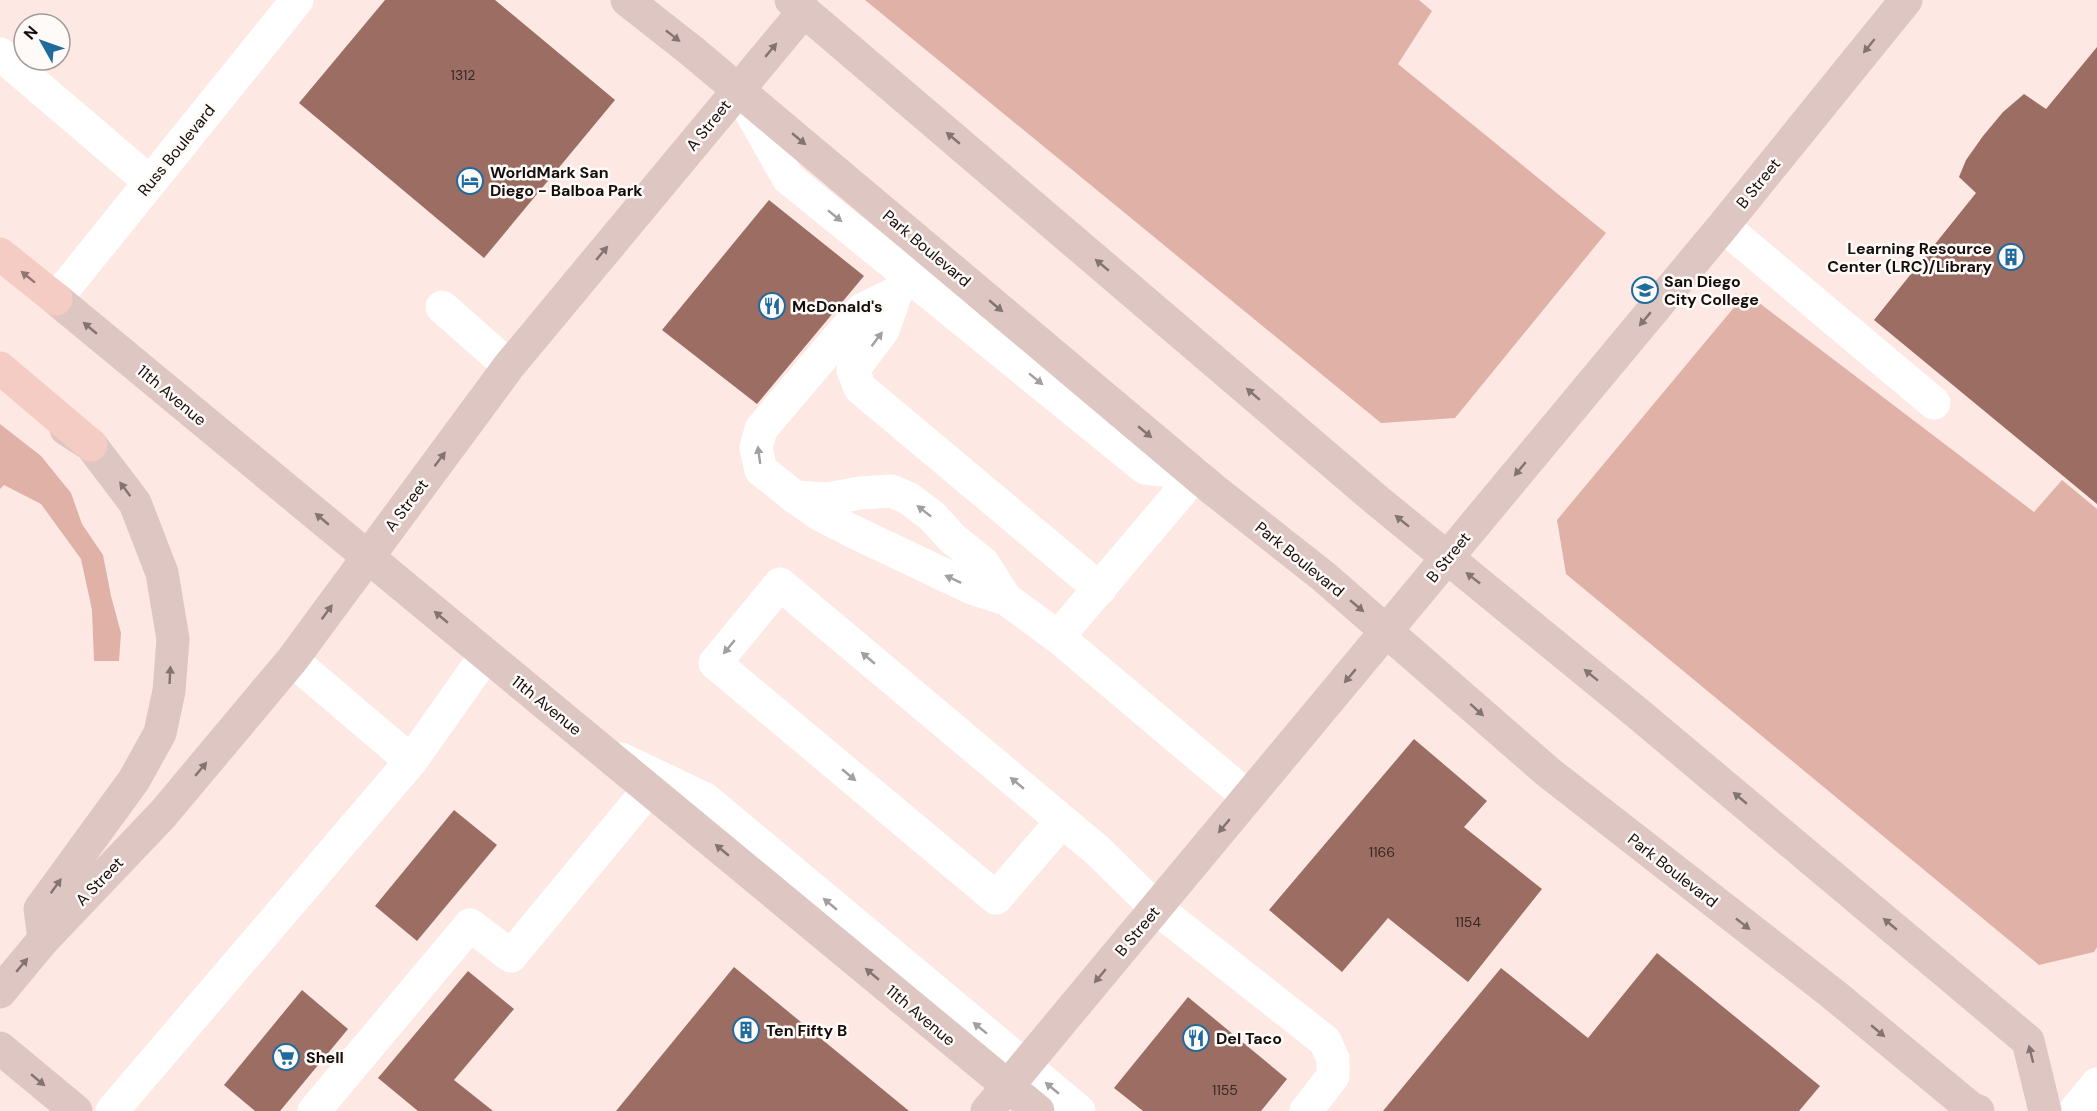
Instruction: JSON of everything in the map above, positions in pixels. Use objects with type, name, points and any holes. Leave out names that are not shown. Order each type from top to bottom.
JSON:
[{"type":"highway","points":[[0,254],[56,299]]},
{"type":"highway","points":[[0,369],[91,445]]},
{"type":"main road","name":"Park Boulevard","points":[[627,0],[738,89],[1196,474],[1323,576],[1548,772],[1833,994],[1972,1109],[1978,1111]]},
{"type":"main road","name":"B Street","points":[[987,1111],[1723,226],[1906,0]]},
{"type":"main road","name":"A Street","points":[[0,992],[44,939],[163,814],[292,660],[509,366],[738,89],[797,5]]},
{"type":"main road","points":[[797,5],[1379,502],[1832,874],[2028,1041],[2045,1111]]},
{"type":"main road","name":"11th Avenue","points":[[56,299],[649,789],[1016,1076],[1038,1111]]},
{"type":"main road","points":[[0,389],[91,445],[135,503],[162,573],[172,639],[170,691],[160,733],[134,780],[40,909],[44,939]]},
{"type":"main road","points":[[0,1048],[76,1111]]},
{"type":"street","name":"Russ Boulevard","points":[[56,299],[297,0]]},
{"type":"street","points":[[0,54],[150,182]]},
{"type":"street","points":[[738,89],[788,178],[902,285],[1145,468],[1196,474]]},
{"type":"street","points":[[1723,226],[1934,403]]},
{"type":"street","points":[[929,250],[902,285],[883,330],[853,370],[860,388],[1100,589]]},
{"type":"street","points":[[902,285],[863,309],[761,429],[756,448],[761,470],[819,514],[972,588],[1006,599],[1058,637],[1248,797]]},
{"type":"street","points":[[442,307],[509,366]]},
{"type":"street","points":[[1058,637],[1196,474]]},
{"type":"street","points":[[795,497],[828,499],[860,493],[891,491],[908,498],[932,516],[953,539],[983,563],[1006,599]]},
{"type":"street","points":[[1062,821],[996,898],[715,663],[780,584],[1098,851],[1156,908],[1325,1041],[1334,1059],[1333,1076],[1306,1111]]},
{"type":"street","points":[[112,1111],[411,761],[486,655]]},
{"type":"street","points":[[292,660],[411,761]]},
{"type":"street","points":[[601,750],[705,799],[1016,1076],[1079,1111]]},
{"type":"street","points":[[314,1111],[470,925],[511,956],[649,789]]},
{"type":"street","points":[[2075,1111],[2097,1084]]},
{"type":"shaded area","points":[[865,0],[1419,0],[1432,11],[1398,64],[1606,233],[1455,418],[1381,423]]},
{"type":"shaded area","points":[[1746,293],[2034,512],[2062,480],[2097,509],[2097,947],[2094,952],[2039,965],[1566,574],[1557,520]]},
{"type":"shaded area","points":[[0,424],[41,456],[71,493],[82,524],[103,555],[121,633],[119,661],[94,661],[92,610],[81,559],[41,504],[4,485],[0,489]]},
{"type":"building","name":"WorldMark San Diego - Balboa Park","points":[[385,0],[495,0],[615,100],[484,258],[299,103]]},
{"type":"building","name":"Learning Resource Center (LRC)/Library","points":[[2097,47],[2097,504],[1874,320],[1976,193],[1959,177],[1966,160],[1983,136],[2003,112],[2024,94],[2046,109]]},
{"type":"building","points":[[769,200],[864,276],[757,404],[662,330]]},
{"type":"building","points":[[1414,739],[1487,801],[1464,827],[1542,889],[1468,982],[1388,918],[1342,972],[1269,910]]},
{"type":"building","points":[[454,810],[497,845],[417,941],[375,906]]},
{"type":"building","points":[[1657,953],[1820,1086],[1799,1111],[1383,1111],[1501,968],[1588,1038]]},
{"type":"building","name":"Ten Fifty B","points":[[734,967],[909,1111],[616,1111]]},
{"type":"building","points":[[468,971],[514,1009],[454,1080],[493,1111],[418,1111],[378,1078]]},
{"type":"building","name":"Shell","points":[[302,990],[348,1029],[280,1111],[255,1111],[224,1085]]},
{"type":"building","name":"Del Taco","points":[[1188,997],[1287,1079],[1261,1111],[1143,1111],[1114,1088]]},
{"type":"place","name":"WorldMark San Diego - Balboa Park","points":[[470,181]]},
{"type":"place","name":"Learning Resource Center (LRC)/Library","points":[[2011,257]]},
{"type":"place","name":"San Diego City College","points":[[1645,290]]},
{"type":"place","name":"McDonald's","points":[[772,306]]},
{"type":"place","name":"Ten Fifty B","points":[[746,1030]]},
{"type":"place","name":"Del Taco","points":[[1196,1038]]},
{"type":"place","name":"Shell","points":[[286,1057]]}]
